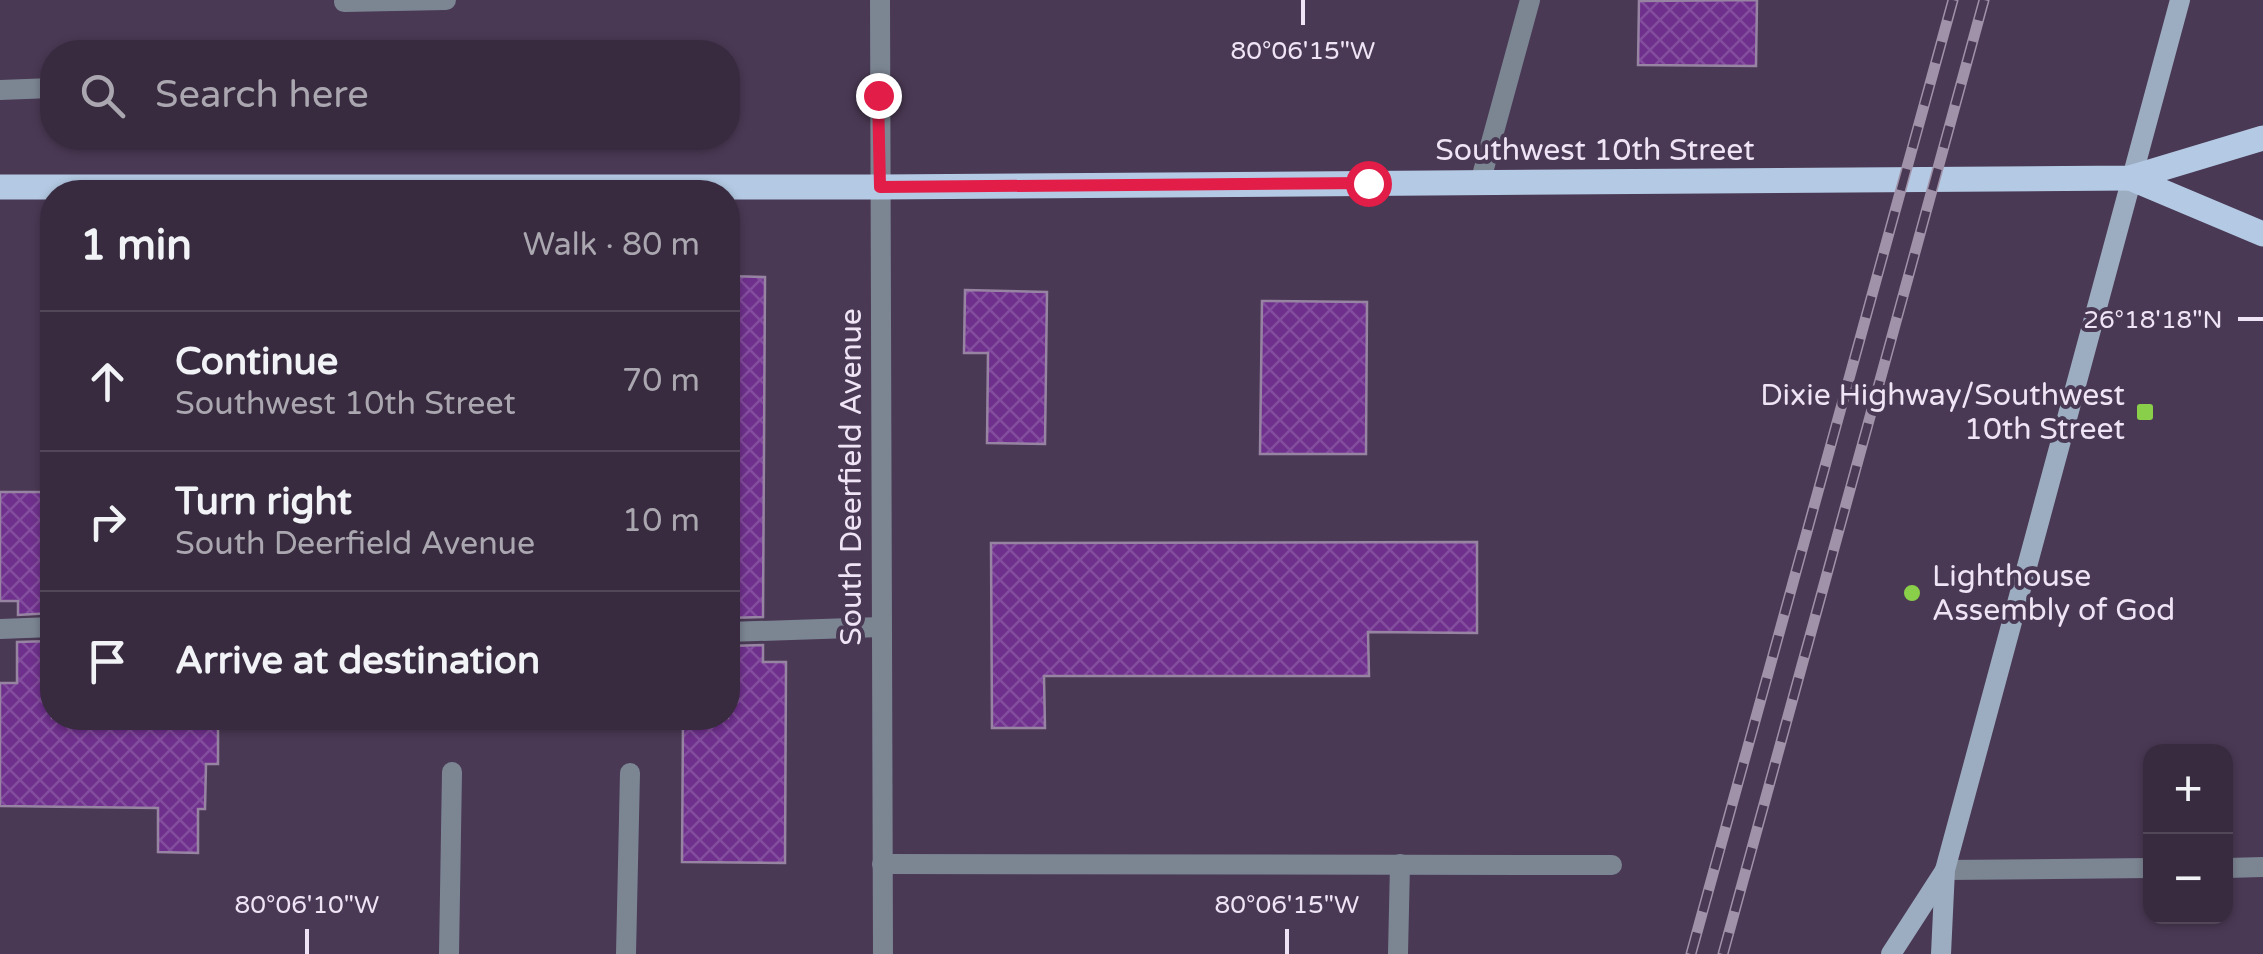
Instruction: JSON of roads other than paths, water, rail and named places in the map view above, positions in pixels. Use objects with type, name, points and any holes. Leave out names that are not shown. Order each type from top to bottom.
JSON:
[{"type":"main road","points":[[1941,954],[1945,870],[2180,0]]},
{"type":"main road","name":"Southwest 10th Street","points":[[740,188],[2130,178],[2263,138]]},
{"type":"main road","name":"Southwest 10th Street","points":[[2130,178],[2263,234]]},
{"type":"main road","name":"Southwest 10th Street","points":[[0,187],[40,188]]},
{"type":"main road","points":[[1891,954],[1945,870]]},
{"type":"street","points":[[344,2],[446,0]]},
{"type":"street","name":"South Deerfield Avenue","points":[[880,0],[883,954]]},
{"type":"street","points":[[1480,183],[1530,0]]},
{"type":"street","points":[[0,90],[40,88]]},
{"type":"street","points":[[0,629],[40,627]]},
{"type":"street","points":[[740,632],[881,627]]},
{"type":"street","points":[[449,954],[452,772]]},
{"type":"street","points":[[626,954],[630,773]]},
{"type":"street","points":[[882,864],[1612,865]]},
{"type":"street","points":[[1398,954],[1400,864]]},
{"type":"street","points":[[2233,868],[2263,867]]},
{"type":"street","points":[[1945,870],[2143,868]]},
{"type":"railway","points":[[1691,954],[1953,0]]},
{"type":"railway","points":[[1723,954],[1984,0]]},
{"type":"place","name":"Dixie Highway/Southwest 10th Street","points":[[2145,412]]},
{"type":"place","name":"Lighthouse Assembly of God","points":[[1912,593]]}]
